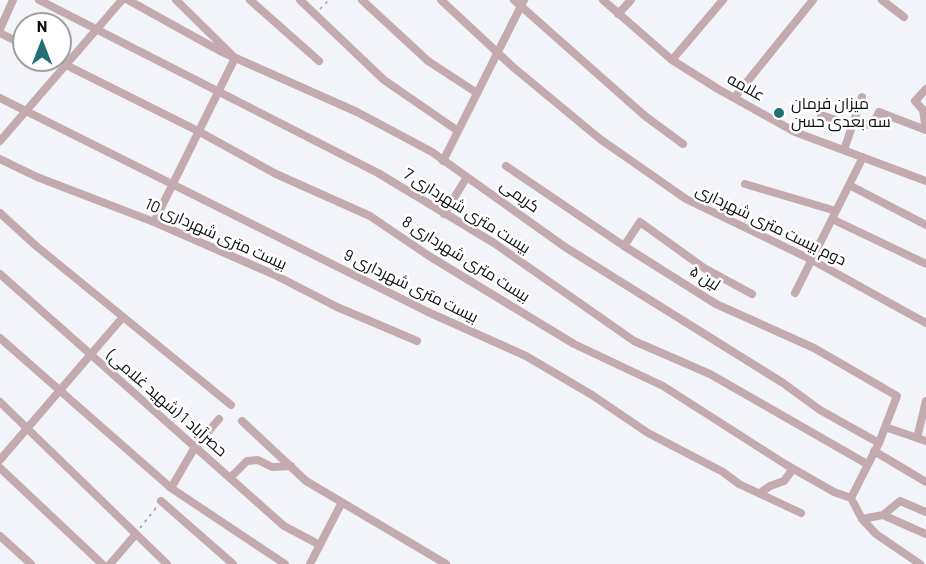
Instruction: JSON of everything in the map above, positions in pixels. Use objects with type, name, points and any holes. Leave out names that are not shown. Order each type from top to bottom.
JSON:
[{"type":"street","points":[[0,28],[13,0]]},
{"type":"street","name":"بیست متری شهرداری 7","points":[[39,0],[378,173],[494,243],[634,341],[710,374],[867,464]]},
{"type":"street","points":[[72,58],[122,0]]},
{"type":"street","name":"کریمی","points":[[128,0],[235,58],[357,112],[443,160],[565,247],[783,383],[926,482]]},
{"type":"street","points":[[154,222],[235,58],[176,0]]},
{"type":"street","points":[[250,0],[319,61]]},
{"type":"street","points":[[300,0],[384,80],[458,131]]},
{"type":"street","points":[[362,0],[428,61],[477,93]]},
{"type":"street","name":"دوم بیست متری شهرداری","points":[[441,0],[600,139],[686,199],[812,260],[926,323]]},
{"type":"street","name":"علامه","points":[[603,0],[672,60],[734,98],[795,132],[926,181]]},
{"type":"street","points":[[618,14],[631,0]]},
{"type":"street","points":[[672,60],[723,0]]},
{"type":"street","points":[[734,98],[813,0]]},
{"type":"street","points":[[882,0],[904,17]]},
{"type":"street","points":[[443,160],[498,52],[519,2],[645,116],[682,144]]},
{"type":"street","name":"بیست متری شهرداری 8","points":[[72,68],[198,131],[276,174],[370,216],[429,256],[574,344],[663,386],[793,469],[834,492],[851,498]]},
{"type":"street","points":[[0,141],[60,72]]},
{"type":"street","points":[[821,115],[845,123],[873,125],[879,112],[926,130],[923,110],[915,101],[926,89]]},
{"type":"street","points":[[844,150],[862,97]]},
{"type":"street","name":"بیست متری شهرداری 9","points":[[0,98],[428,312],[526,356],[592,395],[648,433],[801,513]]},
{"type":"street","points":[[795,293],[863,157]]},
{"type":"street","name":"بیست متری شهرداری 10","points":[[0,159],[37,177],[154,222],[275,275],[337,307],[417,341]]},
{"type":"street","name":"لین ۵","points":[[506,166],[624,246],[731,312],[814,348],[897,396],[885,427]]},
{"type":"street","points":[[444,213],[467,177]]},
{"type":"street","points":[[745,184],[834,215],[926,264]]},
{"type":"street","points":[[849,185],[926,225]]},
{"type":"street","points":[[0,213],[35,245],[231,405]]},
{"type":"street","points":[[624,246],[640,222],[704,268],[752,294]]},
{"type":"street","name":"حصرآباد 1 (شهید غلامی)","points":[[0,274],[284,526],[320,545]]},
{"type":"street","points":[[0,460],[123,317]]},
{"type":"street","points":[[0,338],[171,488],[285,564]]},
{"type":"street","points":[[920,564],[876,534],[862,519],[851,498],[885,427],[921,440],[926,401]]},
{"type":"street","points":[[0,402],[167,564]]},
{"type":"street","points":[[171,488],[195,447],[219,419]]},
{"type":"street","points":[[242,421],[306,482],[446,564]]},
{"type":"street","points":[[230,478],[247,461],[258,460],[272,467],[291,466]]},
{"type":"street","points":[[0,468],[102,564]]},
{"type":"street","points":[[760,493],[770,486],[784,482],[793,469]]},
{"type":"street","points":[[161,501],[233,564]]},
{"type":"street","points":[[862,519],[883,515],[900,501],[926,512]]},
{"type":"street","points":[[310,564],[341,504]]},
{"type":"street","points":[[883,515],[926,534]]},
{"type":"street","points":[[110,564],[136,534]]},
{"type":"street","points":[[0,536],[31,564]]},
{"type":"path","points":[[315,14],[328,0]]},
{"type":"path","points":[[136,534],[161,501]]},
{"type":"place","name":"میزان فرمان سه بعدی حسن","points":[[779,113]]}]
